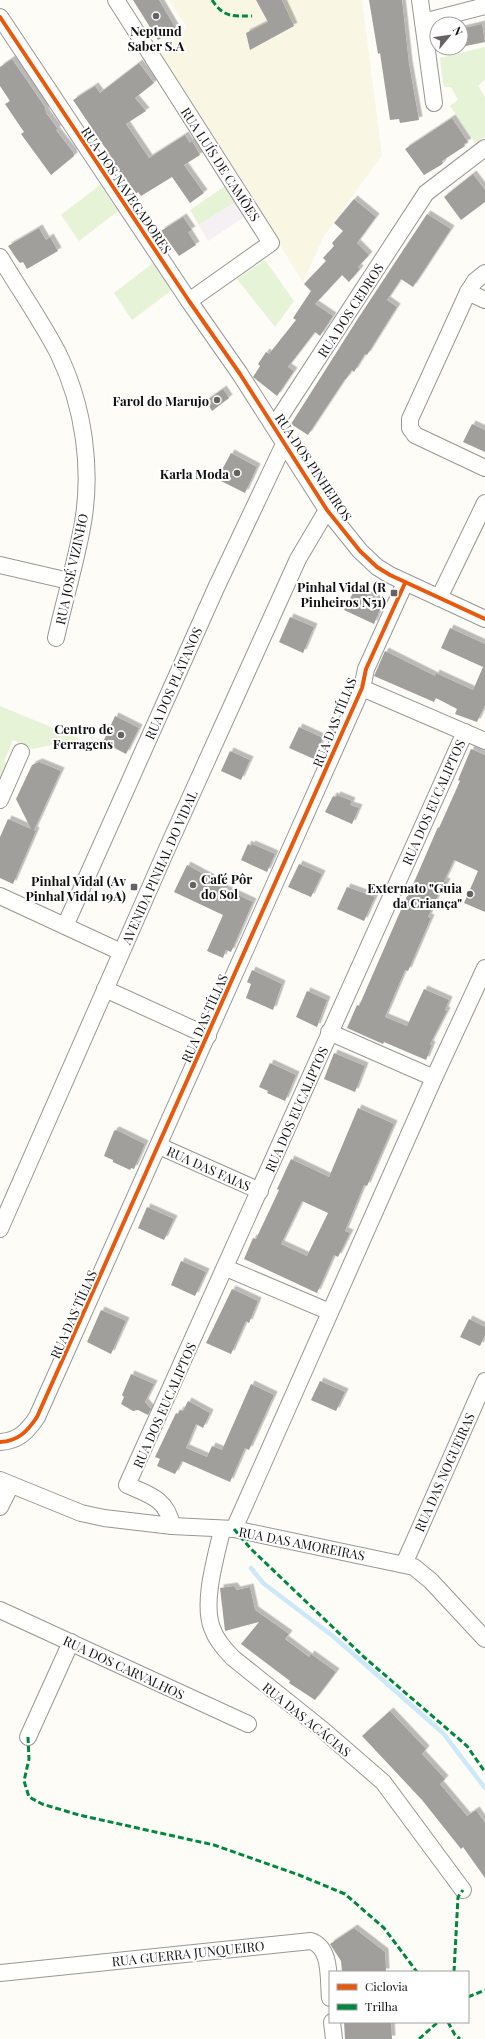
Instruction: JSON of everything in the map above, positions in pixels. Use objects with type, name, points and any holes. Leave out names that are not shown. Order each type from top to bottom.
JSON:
[{"type":"street","name":"RUA LUÍS DE CAMÕES","points":[[116,0],[271,243],[189,302]]},
{"type":"street","points":[[420,0],[434,103]]},
{"type":"street","points":[[423,22],[485,6]]},
{"type":"street","name":"RUA DOS NAVEGADORES","points":[[0,16],[189,302],[240,374]]},
{"type":"street","name":"RUA DOS CEDROS","points":[[274,426],[426,193],[485,148]]},
{"type":"street","name":"RUA JOSÉ VIZINHO","points":[[0,257],[58,353],[74,392],[79,413],[86,459],[86,488],[82,528],[56,638]]},
{"type":"street","points":[[485,273],[475,281],[468,292],[410,419],[410,428],[415,435],[485,468]]},
{"type":"street","points":[[468,292],[485,300]]},
{"type":"street","name":"RUA DOS PINHEIROS","points":[[240,374],[285,442],[327,510],[360,551],[377,567],[405,582],[485,618]]},
{"type":"street","name":"RUA DOS PLÁTANOS","points":[[65,926],[216,588],[285,442]]},
{"type":"street","points":[[440,598],[485,502]]},
{"type":"street","name":"AVENIDA PINHAL DO VIDAL","points":[[0,1229],[121,952],[298,559],[327,510]]},
{"type":"street","points":[[0,565],[69,581]]},
{"type":"street","name":"RUA DAS TÍLIAS","points":[[0,1442],[14,1440],[30,1428],[37,1418],[362,688],[366,669],[405,582]]},
{"type":"street","points":[[362,688],[485,741]]},
{"type":"street","name":"RUA DOS EUCALIPTOS","points":[[172,1526],[168,1510],[161,1502],[127,1486],[226,1268],[329,1032],[465,732]]},
{"type":"street","points":[[0,800],[21,752]]},
{"type":"street","points":[[7,899],[121,952]]},
{"type":"street","name":"RUA DAS ACÁCIAS","points":[[463,1890],[383,1782],[323,1730],[233,1658],[223,1648],[211,1627],[209,1601],[228,1530],[330,1312],[434,1078],[485,968]]},
{"type":"street","points":[[105,989],[208,1036]]},
{"type":"street","points":[[329,1032],[434,1078]]},
{"type":"street","name":"RUA DAS FAIAS","points":[[159,1146],[260,1190]]},
{"type":"street","points":[[226,1268],[330,1312]]},
{"type":"street","name":"RUA DAS NOGUEIRAS","points":[[404,1564],[485,1381]]},
{"type":"street","points":[[0,1507],[6,1482]]},
{"type":"street","name":"RUA DAS AMOREIRAS","points":[[6,1482],[82,1513],[104,1518],[172,1526],[228,1530],[414,1567],[423,1572],[485,1639]]},
{"type":"street","name":"RUA DOS CARVALHOS","points":[[0,1610],[248,1724]]},
{"type":"street","points":[[28,1737],[71,1642]]},
{"type":"street","name":"RUA GUERRA JUNQUEIRO","points":[[0,1973],[311,1941],[317,1943],[326,1954],[329,1987]]},
{"type":"street","points":[[332,2023],[334,2039]]},
{"type":"shaded area","points":[[169,0],[362,0],[382,155],[324,236],[303,282],[161,55],[187,27]]},
{"type":"shaded area","points":[[235,202],[244,217],[208,241],[199,225]]},
{"type":"green space","points":[[485,47],[485,79],[478,86],[485,97],[485,137],[476,144],[450,106],[458,100],[451,87],[445,87],[443,84],[440,58],[448,56],[469,56],[469,51]]},
{"type":"green space","points":[[100,185],[118,211],[79,241],[61,215]]},
{"type":"green space","points":[[225,186],[235,202],[199,225],[190,210]]},
{"type":"green space","points":[[265,260],[294,301],[275,327],[237,279]]},
{"type":"green space","points":[[153,263],[172,290],[132,320],[114,293]]},
{"type":"green space","points":[[0,706],[80,739],[33,749],[13,740],[4,761],[9,764],[0,784]]},
{"type":"building","name":"Neptund Saber S.A","points":[[133,0],[159,0],[176,29],[158,40]]},
{"type":"building","points":[[256,0],[282,0],[294,26],[250,50],[246,33],[268,22]]},
{"type":"building","points":[[369,0],[402,0],[409,64],[419,120],[400,123],[399,119],[390,120],[380,53],[378,54]]},
{"type":"building","points":[[482,24],[485,42],[469,45],[469,27]]},
{"type":"building","points":[[12,59],[45,107],[46,113],[58,129],[56,130],[73,152],[74,156],[51,175],[21,134],[24,132],[5,104],[10,101],[0,86],[0,67]]},
{"type":"building","points":[[139,63],[154,83],[135,98],[146,111],[126,124],[149,158],[185,135],[190,143],[192,141],[200,155],[184,165],[204,193],[190,203],[172,177],[141,196],[138,192],[136,194],[113,163],[114,161],[73,100],[95,86],[100,93]]},
{"type":"building","points":[[452,118],[468,142],[464,144],[465,146],[442,161],[443,163],[441,165],[424,175],[405,149]]},
{"type":"building","points":[[473,174],[485,190],[485,202],[461,220],[444,197]]},
{"type":"building","points":[[354,199],[376,217],[357,243],[369,255],[358,267],[360,269],[349,282],[342,275],[315,304],[333,316],[320,336],[315,332],[288,367],[294,371],[277,396],[253,377],[260,366],[258,364],[266,352],[269,354],[296,320],[293,318],[311,291],[304,284],[326,261],[323,258],[334,246],[332,243],[343,231],[334,223]]},
{"type":"building","points":[[427,214],[451,229],[413,287],[401,279],[387,300],[397,307],[367,355],[365,354],[354,372],[352,370],[345,379],[308,435],[291,424]]},
{"type":"building","points":[[183,217],[192,230],[188,232],[196,245],[179,256],[161,231]]},
{"type":"building","points":[[39,228],[46,240],[50,237],[58,251],[27,269],[23,262],[20,263],[8,246]]},
{"type":"building","name":"Farol do Marujo","points":[[223,389],[229,398],[212,411],[206,401]]},
{"type":"building","points":[[472,424],[485,430],[485,452],[463,442]]},
{"type":"building","name":"Karla Moda","points":[[231,453],[257,467],[245,493],[217,479]]},
{"type":"building","points":[[355,589],[383,602],[374,624],[344,610]]},
{"type":"building","points":[[290,617],[314,627],[303,653],[279,642]]},
{"type":"building","points":[[450,628],[485,644],[485,705],[477,722],[455,714],[457,709],[436,698],[434,702],[374,676],[385,651],[435,676],[436,673],[473,690],[483,667],[441,648]]},
{"type":"building","name":"Centro de Ferragens","points":[[115,716],[139,728],[126,754],[103,742]]},
{"type":"building","points":[[299,727],[323,738],[314,759],[289,748]]},
{"type":"building","points":[[471,749],[485,755],[485,912],[464,903],[478,871],[454,860],[444,881],[447,882],[441,894],[439,893],[428,917],[431,918],[408,971],[405,970],[385,1017],[407,1026],[424,989],[449,1000],[445,1010],[447,1011],[430,1044],[432,1045],[426,1060],[384,1042],[383,1044],[347,1028],[357,1005],[359,1006],[407,896],[460,781],[458,780]]},
{"type":"building","points":[[230,751],[250,760],[241,780],[221,771]]},
{"type":"building","points":[[39,762],[61,771],[34,830],[36,831],[13,884],[0,878],[0,837],[8,819],[31,829],[16,799],[32,765]]},
{"type":"building","points":[[337,795],[352,801],[350,805],[359,808],[352,824],[325,812],[333,796],[336,797]]},
{"type":"building","points":[[248,844],[251,846],[252,844],[275,854],[267,872],[241,860]]},
{"type":"building","points":[[299,864],[322,874],[311,897],[288,887]]},
{"type":"building","points":[[187,865],[211,878],[210,882],[253,902],[231,952],[226,950],[223,958],[207,951],[223,915],[174,892]]},
{"type":"building","points":[[347,887],[375,897],[364,921],[337,909]]},
{"type":"building","points":[[252,970],[282,984],[273,1010],[246,998],[251,984],[247,982]]},
{"type":"building","points":[[307,991],[327,1000],[317,1027],[296,1017]]},
{"type":"building","points":[[334,1053],[365,1066],[355,1092],[324,1079]]},
{"type":"building","points":[[270,1063],[296,1075],[285,1101],[267,1093],[268,1091],[259,1087]]},
{"type":"building","points":[[358,1108],[394,1124],[367,1186],[364,1185],[345,1231],[350,1233],[338,1257],[334,1255],[317,1293],[244,1259],[253,1238],[256,1239],[279,1190],[277,1189],[291,1159],[329,1177]],"holes":[[[302,1201],[328,1213],[307,1256],[281,1244]]]},
{"type":"building","points":[[116,1130],[145,1144],[134,1169],[131,1168],[130,1170],[104,1156],[114,1131]]},
{"type":"building","points":[[147,1207],[174,1219],[164,1240],[138,1228]]},
{"type":"building","points":[[181,1261],[206,1272],[195,1296],[171,1285]]},
{"type":"building","points":[[232,1289],[258,1301],[249,1323],[246,1321],[231,1354],[206,1343]]},
{"type":"building","points":[[101,1310],[126,1321],[111,1354],[87,1342]]},
{"type":"building","points":[[469,1319],[485,1327],[485,1335],[480,1346],[460,1337]]},
{"type":"building","points":[[131,1374],[154,1384],[145,1402],[151,1409],[148,1415],[138,1410],[133,1411],[121,1404],[124,1397],[122,1395]]},
{"type":"building","points":[[320,1381],[345,1392],[336,1411],[311,1400]]},
{"type":"building","points":[[251,1384],[274,1395],[249,1450],[245,1448],[230,1482],[182,1461],[175,1474],[157,1466],[160,1459],[155,1457],[176,1413],[178,1414],[180,1410],[183,1411],[188,1401],[210,1413],[203,1428],[196,1424],[186,1448],[207,1457],[212,1446],[222,1450]]},
{"type":"building","points":[[234,1586],[237,1590],[250,1587],[255,1610],[289,1634],[285,1639],[309,1657],[311,1654],[336,1672],[315,1700],[289,1683],[290,1681],[241,1644],[259,1622],[225,1631],[220,1588]]},
{"type":"building","points":[[390,1711],[426,1749],[422,1754],[445,1779],[440,1784],[467,1816],[476,1810],[485,1823],[485,1878],[463,1847],[461,1849],[422,1800],[362,1736]]},
{"type":"building","points":[[354,1928],[385,1952],[386,1971],[342,1971],[341,1961],[330,1944]]},
{"type":"building","points":[[344,2023],[391,2023],[392,2039],[345,2039]]},
{"type":"waterway","points":[[251,1568],[263,1583],[334,1637],[443,1733],[485,1788]]},
{"type":"marked path","points":[[212,0],[216,6],[229,15],[252,16]]},
{"type":"marked path","points":[[234,1529],[251,1549],[364,1657],[467,1746],[485,1772]]},
{"type":"marked path","points":[[28,1737],[29,1759],[24,1781],[29,1797],[42,1804],[79,1815],[214,1845],[299,1875],[345,1894],[384,1928],[416,1971]]},
{"type":"marked path","points":[[454,1971],[458,1897],[463,1890]]},
{"type":"marked path","points":[[469,1997],[485,1990]]},
{"type":"marked path","points":[[419,2039],[437,2023]]},
{"type":"marked path","points":[[449,2023],[455,2035],[460,2039]]},
{"type":"cycle path","points":[[0,17],[189,301],[240,374],[327,510],[360,551],[377,567],[390,575],[485,619]]},
{"type":"cycle path","points":[[0,1442],[12,1440],[22,1435],[37,1417],[362,688],[366,669],[405,583]]},
{"type":"place","name":"Neptund Saber S.A","points":[[156,16]]},
{"type":"place","name":"Farol do Marujo","points":[[217,400]]},
{"type":"place","name":"Karla Moda","points":[[237,473]]},
{"type":"place","name":"Pinhal Vidal (R Pinheiros N51)","points":[[394,593]]},
{"type":"place","name":"Centro de Ferragens","points":[[121,735]]},
{"type":"place","name":"Café Pôr do Sol","points":[[193,885]]},
{"type":"place","name":"Pinhal Vidal (Av Pinhal Vidal 19A)","points":[[134,887]]},
{"type":"place","name":"Externato \"Guia da Criança\"","points":[[470,894]]}]
